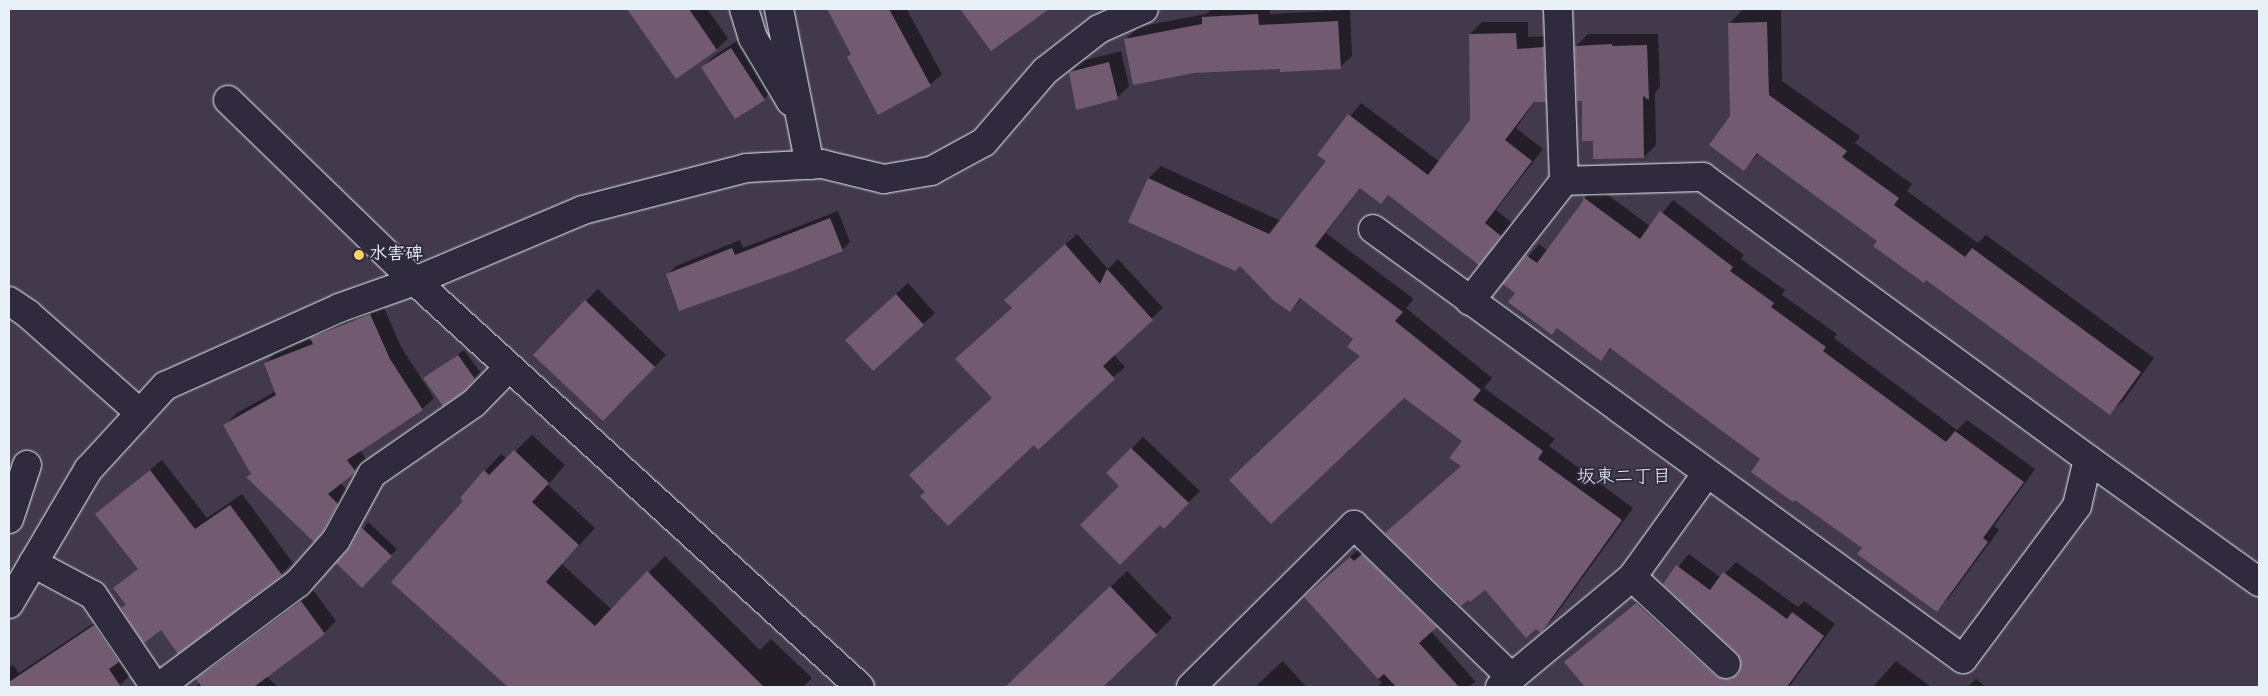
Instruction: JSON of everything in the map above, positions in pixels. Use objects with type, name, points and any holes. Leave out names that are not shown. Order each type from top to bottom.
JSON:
[{"type":"street","points":[[744,9],[753,38],[801,118]]},
{"type":"street","points":[[780,9],[810,165]]},
{"type":"street","points":[[9,604],[88,470],[165,386],[339,308],[415,281],[583,210],[746,168],[822,164],[884,179],[931,171],[984,142],[1045,71],[1099,29],[1144,9]]},
{"type":"street","points":[[1470,301],[1564,181],[1558,9]]},
{"type":"street","points":[[228,100],[415,281],[860,687]]},
{"type":"street","points":[[1564,181],[1703,177],[2088,459],[2258,580]]},
{"type":"street","points":[[1373,230],[1963,659],[2077,506],[2088,459]]},
{"type":"street","points":[[9,302],[28,314],[140,413]]},
{"type":"street","points":[[33,563],[93,595],[157,687],[298,583],[336,540],[372,474],[474,403],[509,367]]},
{"type":"street","points":[[9,519],[27,465]]},
{"type":"street","points":[[1191,687],[1354,525],[1505,682],[1632,577],[1706,472]]},
{"type":"street","points":[[1632,577],[1726,664]]},
{"type":"building","points":[[627,9],[689,9],[717,50],[676,79]]},
{"type":"building","points":[[827,9],[889,9],[931,86],[878,115],[847,57],[851,54]]},
{"type":"building","points":[[960,9],[1049,9],[991,51]]},
{"type":"building","points":[[1258,14],[1259,25],[1338,21],[1341,69],[1280,72],[1280,69],[1194,73],[1133,85],[1124,39],[1202,24],[1202,17]]},
{"type":"building","points":[[1767,22],[1769,95],[1847,151],[1842,157],[1899,198],[1894,205],[1965,257],[1972,248],[2141,372],[2110,415],[1926,280],[1924,283],[1873,246],[1877,241],[1757,153],[1744,171],[1709,145],[1730,116],[1728,23]]},
{"type":"building","points":[[1516,33],[1517,49],[1544,47],[1546,102],[1534,102],[1505,140],[1532,161],[1485,223],[1501,236],[1479,265],[1388,195],[1381,204],[1360,188],[1315,246],[1403,312],[1395,321],[1481,390],[1473,400],[1543,451],[1538,459],[1622,520],[1541,633],[1536,629],[1526,638],[1485,590],[1470,602],[1468,600],[1461,606],[1385,533],[1461,466],[1449,458],[1462,441],[1404,398],[1271,524],[1229,480],[1360,356],[1347,347],[1353,339],[1300,298],[1290,312],[1273,300],[1240,266],[1235,271],[1128,222],[1148,178],[1269,234],[1326,161],[1317,155],[1348,114],[1428,175],[1470,120],[1469,34]]},
{"type":"building","points":[[1612,44],[1612,46],[1647,45],[1649,100],[1643,96],[1644,158],[1593,159],[1593,141],[1582,141],[1582,101],[1577,101],[1575,46]]},
{"type":"building","points":[[731,48],[765,100],[735,119],[701,67]]},
{"type":"building","points":[[1109,62],[1118,99],[1076,110],[1069,72]]},
{"type":"building","points":[[1583,197],[1640,239],[1660,211],[1733,267],[1730,271],[1774,303],[1771,307],[1826,347],[1823,351],[1946,442],[1955,431],[2024,482],[1983,538],[1988,542],[1937,612],[1857,554],[1862,548],[1795,500],[1793,502],[1751,472],[1760,459],[1610,348],[1601,361],[1557,328],[1552,335],[1508,302],[1515,293],[1503,284],[1526,255],[1537,263],[1583,201]]},
{"type":"building","points":[[830,218],[843,251],[790,272],[679,311],[666,274],[732,248],[735,255]]},
{"type":"building","points":[[1065,244],[1100,284],[1107,269],[1153,320],[1103,366],[1115,379],[1038,450],[1034,445],[948,526],[920,496],[925,492],[909,475],[992,398],[955,359],[1012,308],[1004,300]]},
{"type":"building","points":[[896,294],[924,325],[873,371],[845,340]]},
{"type":"building","points":[[585,300],[655,367],[603,421],[533,355]]},
{"type":"building","points":[[370,314],[390,359],[423,410],[347,460],[356,472],[328,494],[338,504],[323,531],[314,542],[246,477],[251,474],[223,425],[276,395],[264,363],[313,344],[310,338]]},
{"type":"building","points":[[458,355],[475,379],[464,391],[443,406],[423,378]]},
{"type":"building","points":[[1131,448],[1189,503],[1164,529],[1160,525],[1120,565],[1080,525],[1119,486],[1106,473]]},
{"type":"building","points":[[514,450],[549,483],[532,502],[579,545],[546,582],[595,626],[647,571],[764,687],[508,687],[391,582],[463,501],[460,498],[484,470],[489,475]]},
{"type":"building","points":[[150,470],[195,529],[230,505],[282,575],[178,654],[161,630],[144,643],[121,608],[126,605],[113,588],[138,569],[95,514]]},
{"type":"building","points":[[361,527],[392,556],[362,588],[336,563],[350,548]]},
{"type":"building","points":[[1362,554],[1437,627],[1419,643],[1459,687],[1396,687],[1384,674],[1378,679],[1304,597],[1350,557],[1354,561]]},
{"type":"building","points":[[1676,565],[1710,590],[1723,572],[1787,619],[1792,612],[1824,636],[1787,687],[1585,687],[1564,662],[1636,603],[1716,676],[1730,679],[1738,674],[1741,660],[1737,653],[1663,584]]},
{"type":"building","points":[[1110,586],[1157,635],[1103,687],[1005,687]]},
{"type":"building","points":[[301,601],[325,634],[254,687],[202,687],[196,679]]},
{"type":"building","points":[[94,625],[119,662],[109,669],[121,687],[9,687],[9,682]]},
{"type":"place","name":"水害碑","points":[[359,255]]},
{"type":"district","name":"坂東二丁目","points":[[1624,478]]}]
